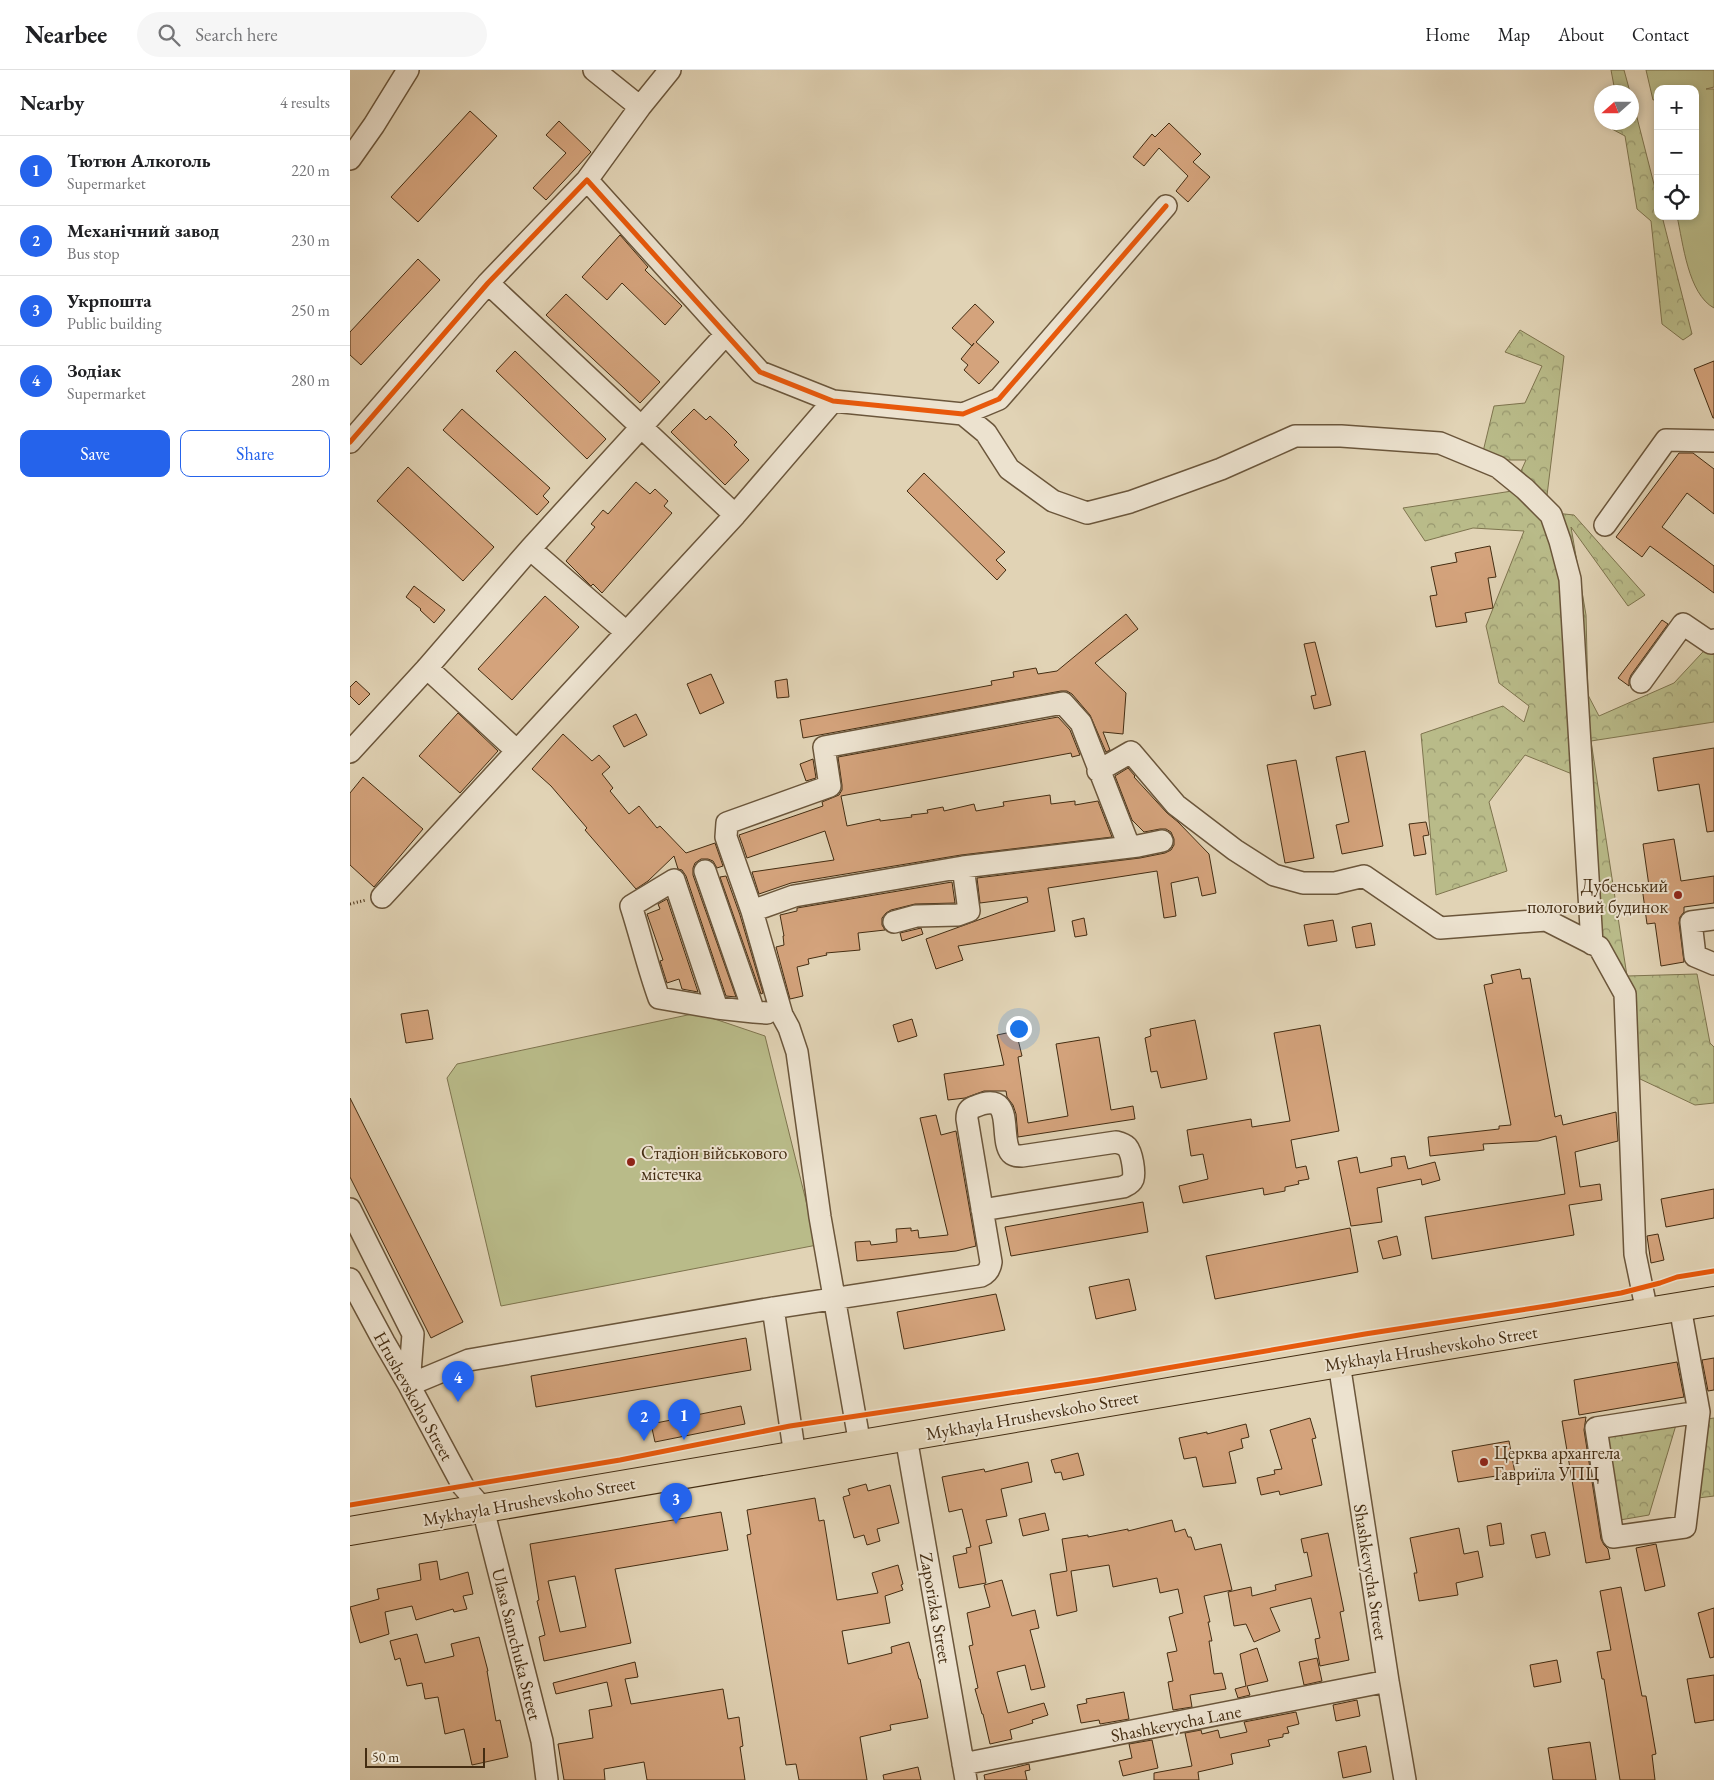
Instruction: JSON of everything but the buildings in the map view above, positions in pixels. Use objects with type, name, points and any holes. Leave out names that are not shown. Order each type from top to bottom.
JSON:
[{"type":"main road","name":"Mykhayla Hrushevskoho Street","points":[[350,1531],[1714,1301]]},
{"type":"street","points":[[350,159],[374,125],[408,70]]},
{"type":"street","points":[[594,70],[640,107]]},
{"type":"street","points":[[350,442],[488,283],[586,180],[670,70]]},
{"type":"street","points":[[586,180],[760,372],[833,401],[963,414],[999,399],[1166,206]]},
{"type":"street","points":[[488,283],[735,515]]},
{"type":"street","points":[[350,752],[427,668],[530,549],[726,334]]},
{"type":"street","points":[[382,897],[735,515],[833,401]]},
{"type":"street","points":[[963,414],[986,433],[1009,469],[1053,501],[1088,512],[1130,502],[1221,469],[1295,436],[1341,436],[1440,443],[1498,467],[1525,489],[1551,515],[1570,579],[1592,944]]},
{"type":"street","points":[[1605,525],[1666,440],[1714,440]]},
{"type":"street","points":[[530,549],[626,632]]},
{"type":"street","points":[[1641,682],[1684,624],[1711,643],[1714,640]]},
{"type":"street","points":[[427,668],[517,751]]},
{"type":"street","points":[[860,1444],[820,1218],[797,1052],[789,1028],[782,1015],[752,911],[726,837],[727,823],[830,786],[824,747],[1063,703],[1081,723],[1129,846]]},
{"type":"street","points":[[1098,770],[1131,752],[1176,805],[1235,850],[1274,875],[1303,883],[1335,882],[1364,876],[1440,928],[1546,920],[1599,947],[1625,994],[1635,1254],[1647,1312]]},
{"type":"street","points":[[752,911],[794,896],[963,867],[1162,841]]},
{"type":"street","points":[[894,922],[916,916],[958,915],[969,911],[963,867]]},
{"type":"street","points":[[705,871],[754,1012]]},
{"type":"street","points":[[717,1008],[674,880],[631,906],[645,952],[646,962],[659,998],[717,1008],[782,1015]]},
{"type":"street","points":[[1714,919],[1690,922],[1695,956],[1714,964]]},
{"type":"street","points":[[350,1209],[413,1334],[409,1385],[469,1360],[772,1308],[981,1276],[990,1268],[990,1262],[967,1119],[967,1113],[971,1108],[996,1104],[1001,1108],[1008,1146],[1010,1152],[1015,1156],[1116,1142],[1122,1143],[1127,1147],[1134,1173],[1133,1179],[1124,1187],[982,1210]]},
{"type":"street","name":"Hrushevskoho Street","points":[[350,1279],[463,1486],[483,1509]]},
{"type":"street","points":[[1680,1307],[1708,1410],[1685,1527],[1613,1537],[1596,1428],[1708,1410]]},
{"type":"street","points":[[772,1308],[795,1456]]},
{"type":"street","name":"Shashkevycha Street","points":[[1339,1363],[1405,1780]]},
{"type":"street","name":"Zaporizka Street","points":[[906,1437],[965,1772]]},
{"type":"street","name":"Ulasa Samchuka Street","points":[[483,1509],[542,1741],[547,1780]]},
{"type":"street","name":"Shashkevycha Lane","points":[[965,1772],[1388,1681]]},
{"type":"green space","points":[[1611,70],[1624,70],[1628,85],[1614,85]]},
{"type":"green space","points":[[1646,70],[1714,70],[1714,87],[1706,89],[1714,89],[1714,308],[1705,301],[1692,280],[1684,253],[1678,220],[1699,220],[1699,85],[1654,85],[1653,100]]},
{"type":"green space","points":[[1639,125],[1654,184],[1654,220],[1663,220],[1692,334],[1683,340],[1662,324],[1651,221],[1637,209],[1625,136],[1614,130],[1639,130]]},
{"type":"green space","points":[[1520,330],[1564,356],[1545,512],[1574,515],[1645,595],[1628,606],[1571,527],[1586,615],[1588,695],[1599,716],[1674,683],[1714,640],[1714,722],[1591,741],[1627,976],[1697,974],[1710,1043],[1714,1047],[1714,1103],[1695,1105],[1638,1078],[1597,931],[1587,780],[1525,755],[1489,802],[1507,871],[1436,895],[1421,734],[1503,706],[1524,722],[1529,706],[1499,683],[1486,626],[1524,531],[1473,528],[1425,541],[1403,508],[1512,491],[1526,460],[1481,460],[1494,406],[1525,403],[1542,366],[1505,352]]},
{"type":"green space","name":"Стадіон військового містечка","points":[[697,1013],[765,1036],[817,1245],[501,1306],[447,1078],[457,1064]]},
{"type":"green space","points":[[1714,1418],[1714,1496],[1682,1500],[1701,1420]]},
{"type":"green space","points":[[1676,1425],[1649,1515],[1614,1521],[1600,1437]]},
{"type":"cycle path","points":[[350,442],[488,283],[587,180],[760,372],[833,401],[963,414],[999,399],[1166,206]]},
{"type":"cycle path","points":[[350,1505],[620,1460],[790,1426],[1097,1380],[1365,1334],[1553,1305],[1621,1293],[1677,1277],[1714,1271]]},
{"type":"place","name":"Дубенський пологовий будинок","points":[[1678,895]]},
{"type":"place","name":"Стадіон військового містечка","points":[[631,1162]]},
{"type":"place","name":"Зодіак","points":[[458,1402]]},
{"type":"place","name":"Тютюн Алкоголь","points":[[684,1440]]},
{"type":"place","name":"Механічний завод","points":[[644,1441]]},
{"type":"place","name":"Церква архангела Гавриїла УПЦ","points":[[1484,1462]]},
{"type":"place","name":"Укрпошта","points":[[676,1524]]}]
